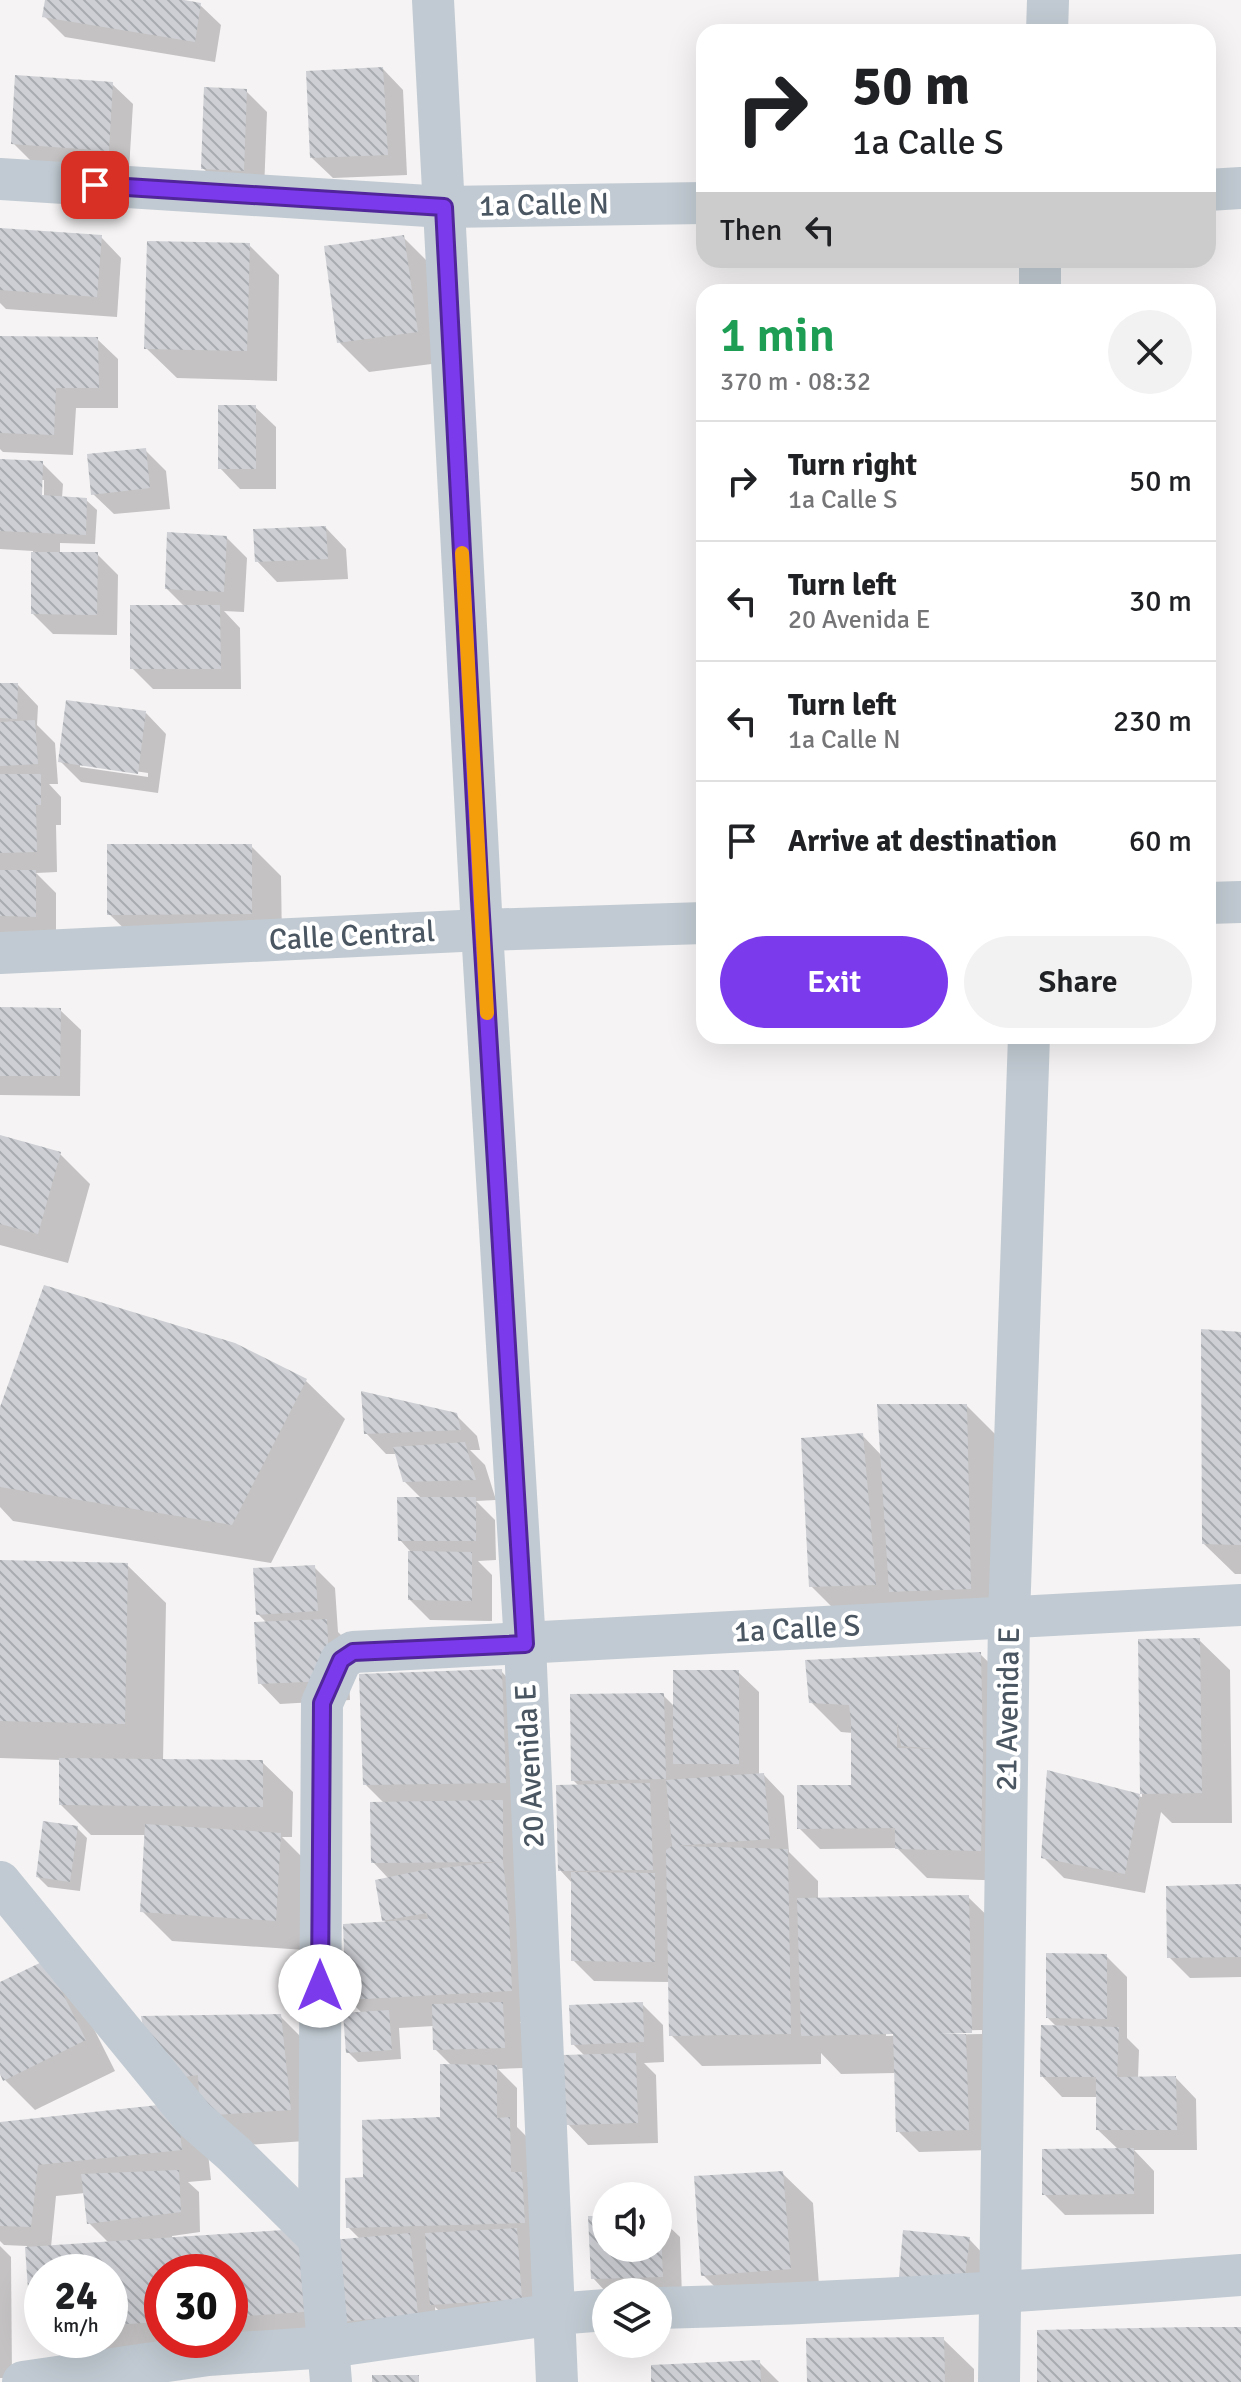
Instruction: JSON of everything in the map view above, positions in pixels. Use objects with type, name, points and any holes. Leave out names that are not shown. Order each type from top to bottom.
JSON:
[{"type":"street","name":"20 Avenida E","points":[[433,0],[482,930],[525,1644],[557,2382]]},
{"type":"street","points":[[1047,24],[1048,0]]},
{"type":"street","name":"1a Calle N","points":[[0,179],[444,207],[696,203]]},
{"type":"street","points":[[1216,190],[1241,188]]},
{"type":"street","points":[[1216,903],[1241,902]]},
{"type":"street","name":"Calle Central","points":[[0,953],[696,923]]},
{"type":"street","name":"21 Avenida E","points":[[999,2382],[1009,1617],[1029,1044]]},
{"type":"street","name":"1a Calle S","points":[[319,2238],[322,1703],[341,1660],[353,1652],[1241,1605]]},
{"type":"street","points":[[0,1882],[194,2119],[319,2238],[330,2364]]},
{"type":"street","points":[[672,2308],[790,2305],[1000,2293],[1241,2275]]},
{"type":"street","points":[[36,2381],[208,2355],[330,2364],[555,2314],[592,2311]]},
{"type":"building","points":[[45,0],[184,0],[201,3],[195,42],[42,17]]},
{"type":"building","points":[[383,67],[388,155],[310,158],[306,71]]},
{"type":"building","points":[[15,75],[113,82],[109,151],[11,144]]},
{"type":"building","points":[[204,87],[247,89],[244,171],[201,169]]},
{"type":"building","points":[[0,228],[102,235],[97,297],[0,290]]},
{"type":"building","points":[[404,235],[418,332],[337,343],[324,246]]},
{"type":"building","points":[[147,241],[250,243],[247,351],[144,349]]},
{"type":"building","points":[[0,336],[98,337],[99,388],[56,388],[54,435],[0,433]]},
{"type":"building","points":[[218,405],[256,405],[256,469],[218,469]]},
{"type":"building","points":[[146,448],[150,488],[91,495],[87,454]]},
{"type":"building","points":[[0,459],[43,461],[42,495],[87,498],[86,535],[0,531]]},
{"type":"building","points":[[326,526],[328,559],[255,562],[253,529]]},
{"type":"building","points":[[167,532],[227,536],[224,592],[165,589]]},
{"type":"building","points":[[31,552],[98,552],[97,615],[31,614]]},
{"type":"building","points":[[130,605],[220,605],[221,669],[130,669]]},
{"type":"building","points":[[0,683],[18,683],[17,719],[0,718]]},
{"type":"building","points":[[66,700],[146,711],[138,774],[58,762]]},
{"type":"building","points":[[35,720],[38,764],[0,766],[0,722]]},
{"type":"building","points":[[0,774],[41,774],[41,805],[36,805],[37,852],[0,853]]},
{"type":"building","points":[[107,844],[252,844],[252,914],[107,915]]},
{"type":"building","points":[[0,870],[36,870],[36,917],[0,916]]},
{"type":"building","points":[[0,1007],[61,1008],[60,1076],[0,1076]]},
{"type":"building","points":[[0,1135],[61,1152],[38,1234],[0,1224]]},
{"type":"building","points":[[44,1285],[235,1343],[307,1379],[232,1525],[0,1487],[0,1407]]},
{"type":"building","points":[[1201,1329],[1241,1332],[1241,1545],[1202,1544]]},
{"type":"building","points":[[361,1391],[457,1413],[461,1430],[364,1434]]},
{"type":"building","points":[[877,1404],[967,1404],[971,1589],[889,1592]]},
{"type":"building","points":[[863,1433],[876,1585],[809,1587],[801,1438]]},
{"type":"building","points":[[465,1442],[476,1480],[403,1482],[393,1447]]},
{"type":"building","points":[[397,1497],[476,1497],[476,1541],[398,1541]]},
{"type":"building","points":[[408,1551],[472,1552],[472,1601],[408,1600]]},
{"type":"building","points":[[0,1560],[128,1563],[125,1724],[0,1721]]},
{"type":"building","points":[[315,1565],[318,1611],[256,1615],[253,1568]]},
{"type":"building","points":[[327,1619],[330,1681],[258,1684],[254,1622]]},
{"type":"building","points":[[1200,1638],[1202,1793],[1140,1794],[1138,1639]]},
{"type":"building","points":[[981,1652],[981,1851],[895,1849],[895,1828],[797,1829],[797,1785],[851,1785],[849,1705],[809,1703],[805,1660]],"holes":[[[897,1721],[901,1746],[938,1749],[897,1748]]]},
{"type":"building","points":[[502,1669],[506,1783],[363,1785],[359,1674]]},
{"type":"building","points":[[673,1670],[739,1670],[739,1764],[673,1764]]},
{"type":"building","points":[[664,1693],[666,1779],[571,1781],[570,1694]]},
{"type":"building","points":[[59,1758],[263,1760],[263,1807],[59,1805]]},
{"type":"building","points":[[1047,1770],[1140,1794],[1125,1874],[1041,1858]]},
{"type":"building","points":[[764,1773],[770,1839],[675,1846],[788,1849],[791,2034],[669,2036],[666,1850],[672,1846],[666,1780]]},
{"type":"building","points":[[650,1783],[653,1870],[558,1871],[556,1785]]},
{"type":"building","points":[[503,1800],[503,1862],[512,1991],[346,2000],[343,1924],[428,1919],[427,1913],[382,1921],[375,1880],[423,1870],[498,1862],[371,1863],[370,1802]]},
{"type":"building","points":[[43,1821],[78,1826],[70,1882],[36,1877]]},
{"type":"building","points":[[145,1824],[281,1833],[276,1921],[140,1912]]},
{"type":"building","points":[[571,1872],[655,1873],[655,1962],[571,1961]]},
{"type":"building","points":[[1241,1884],[1241,1957],[1167,1958],[1166,1886]]},
{"type":"building","points":[[969,1895],[972,2033],[939,2033],[966,2034],[969,2130],[896,2132],[893,2034],[801,2036],[797,1898]]},
{"type":"building","points":[[1046,1953],[1107,1954],[1107,2019],[1046,2018]]},
{"type":"building","points":[[46,1960],[86,2040],[3,2081],[0,2074],[0,1982]]},
{"type":"building","points":[[503,2002],[505,2048],[433,2050],[432,2004]]},
{"type":"building","points":[[643,2002],[644,2042],[571,2045],[569,2005]]},
{"type":"building","points":[[389,2010],[392,2050],[346,2053],[343,2013]]},
{"type":"building","points":[[281,2014],[291,2110],[200,2116],[198,2075],[177,2078],[143,2027],[141,2016]]},
{"type":"building","points":[[1041,2025],[1119,2027],[1117,2077],[1176,2076],[1177,2130],[1096,2130],[1096,2077],[1040,2077]]},
{"type":"building","points":[[636,2053],[638,2123],[566,2125],[563,2055]]},
{"type":"building","points":[[440,2064],[497,2065],[497,2118],[510,2117],[511,2172],[522,2172],[525,2223],[346,2228],[345,2178],[363,2177],[362,2120],[440,2117]]},
{"type":"building","points":[[177,2103],[182,2150],[38,2165],[31,2227],[0,2226],[0,2122]]},
{"type":"building","points":[[1134,2148],[1134,2194],[1042,2195],[1042,2149]]},
{"type":"building","points":[[179,2170],[181,2212],[87,2224],[81,2174]]},
{"type":"building","points":[[783,2171],[791,2269],[701,2276],[694,2176]]},
{"type":"building","points":[[588,2216],[592,2216],[592,2262],[662,2262],[663,2277],[591,2279]]},
{"type":"building","points":[[517,2228],[522,2299],[430,2305],[425,2233]]},
{"type":"building","points":[[298,2229],[304,2312],[248,2316],[248,2254],[144,2254],[144,2323],[128,2324],[128,2254],[26,2254],[25,2247]]},
{"type":"building","points":[[903,2230],[970,2237],[964,2284],[899,2277]]},
{"type":"building","points":[[410,2233],[418,2315],[339,2322],[332,2240]]},
{"type":"building","points":[[1241,2327],[1241,2382],[1037,2382],[1037,2330]]},
{"type":"building","points":[[944,2337],[945,2382],[807,2382],[806,2338]]},
{"type":"building","points":[[760,2360],[761,2382],[651,2382],[651,2365]]},
{"type":"building","points":[[372,2375],[419,2375],[419,2382],[372,2382]]},
{"type":"slow traffic","points":[[462,553],[487,1013]]},
{"type":"route","points":[[95,185],[444,207],[480,899],[525,1644],[353,1652],[341,1660],[322,1703],[320,1986]]}]
